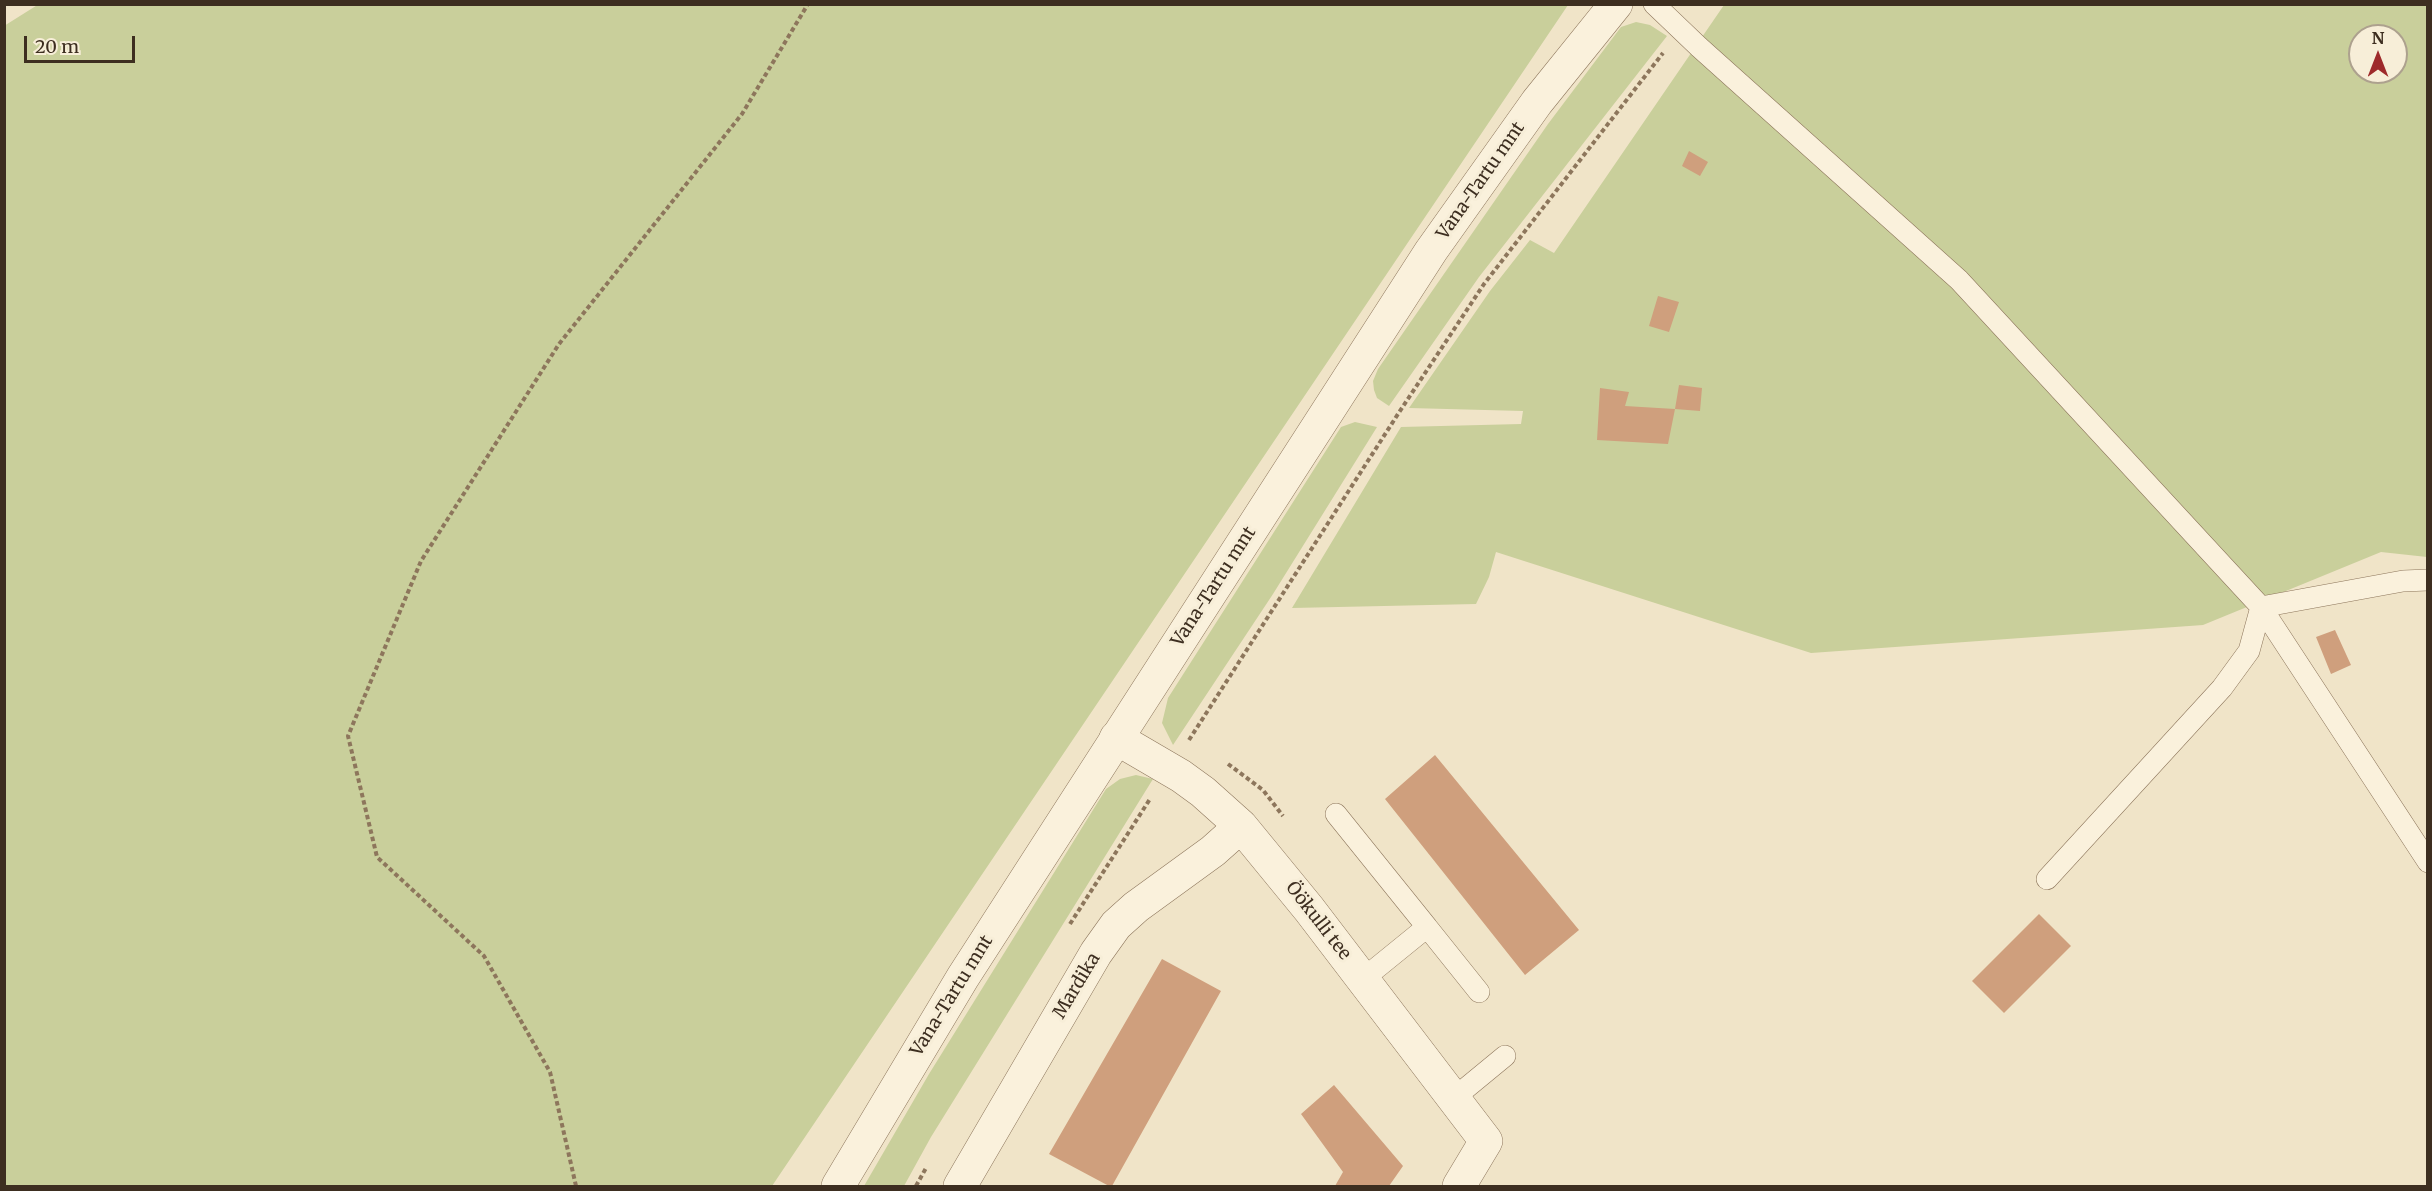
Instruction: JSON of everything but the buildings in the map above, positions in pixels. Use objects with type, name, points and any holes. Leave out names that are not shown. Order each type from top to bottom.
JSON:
[{"type":"street","name":"Vana-Tartu mnt","points":[[838,1186],[963,977],[1431,251],[1537,102],[1616,4]]},
{"type":"street","name":"Öökulli tee","points":[[1116,738],[1196,787],[1241,826],[1363,979],[1486,1141],[1459,1186]]},
{"type":"street","name":"Mardika","points":[[960,1186],[1096,953],[1116,925],[1136,907],[1213,851],[1241,826]]},
{"type":"lane","points":[[1654,4],[1681,31],[1959,280],[2261,607],[2427,860]]},
{"type":"lane","points":[[2261,607],[2403,581],[2427,580]]},
{"type":"lane","points":[[2047,879],[2222,688],[2249,651],[2261,607]]},
{"type":"lane","points":[[1336,814],[1479,992]]},
{"type":"lane","points":[[1363,979],[1427,927]]},
{"type":"lane","points":[[1454,1098],[1505,1056]]},
{"type":"path","points":[[576,1186],[550,1072],[484,956],[376,857],[348,736],[421,561],[559,344],[742,114],[808,4]]},
{"type":"path","points":[[1184,748],[1398,414],[1485,284],[1681,31]]},
{"type":"green space","points":[[39,4],[1568,5],[772,1186],[5,1186],[4,26]]},
{"type":"green space","points":[[1724,5],[2427,5],[2427,557],[2381,552],[2203,625],[1811,653],[1496,552],[1489,577],[1476,604],[1292,608],[1401,427],[1521,424],[1523,411],[1409,408],[1490,291],[1530,240],[1554,253]]},
{"type":"green space","points":[[1636,22],[1650,25],[1667,36],[1479,277],[1389,406],[1377,398],[1374,390],[1373,381],[1378,369],[1548,124],[1621,27]]},
{"type":"green space","points":[[1355,422],[1377,427],[1273,594],[1173,745],[1162,723],[1168,698],[1341,427]]},
{"type":"green space","points":[[1136,775],[1153,779],[931,1137],[904,1186],[864,1186],[929,1074],[1106,789],[1120,779]]}]
